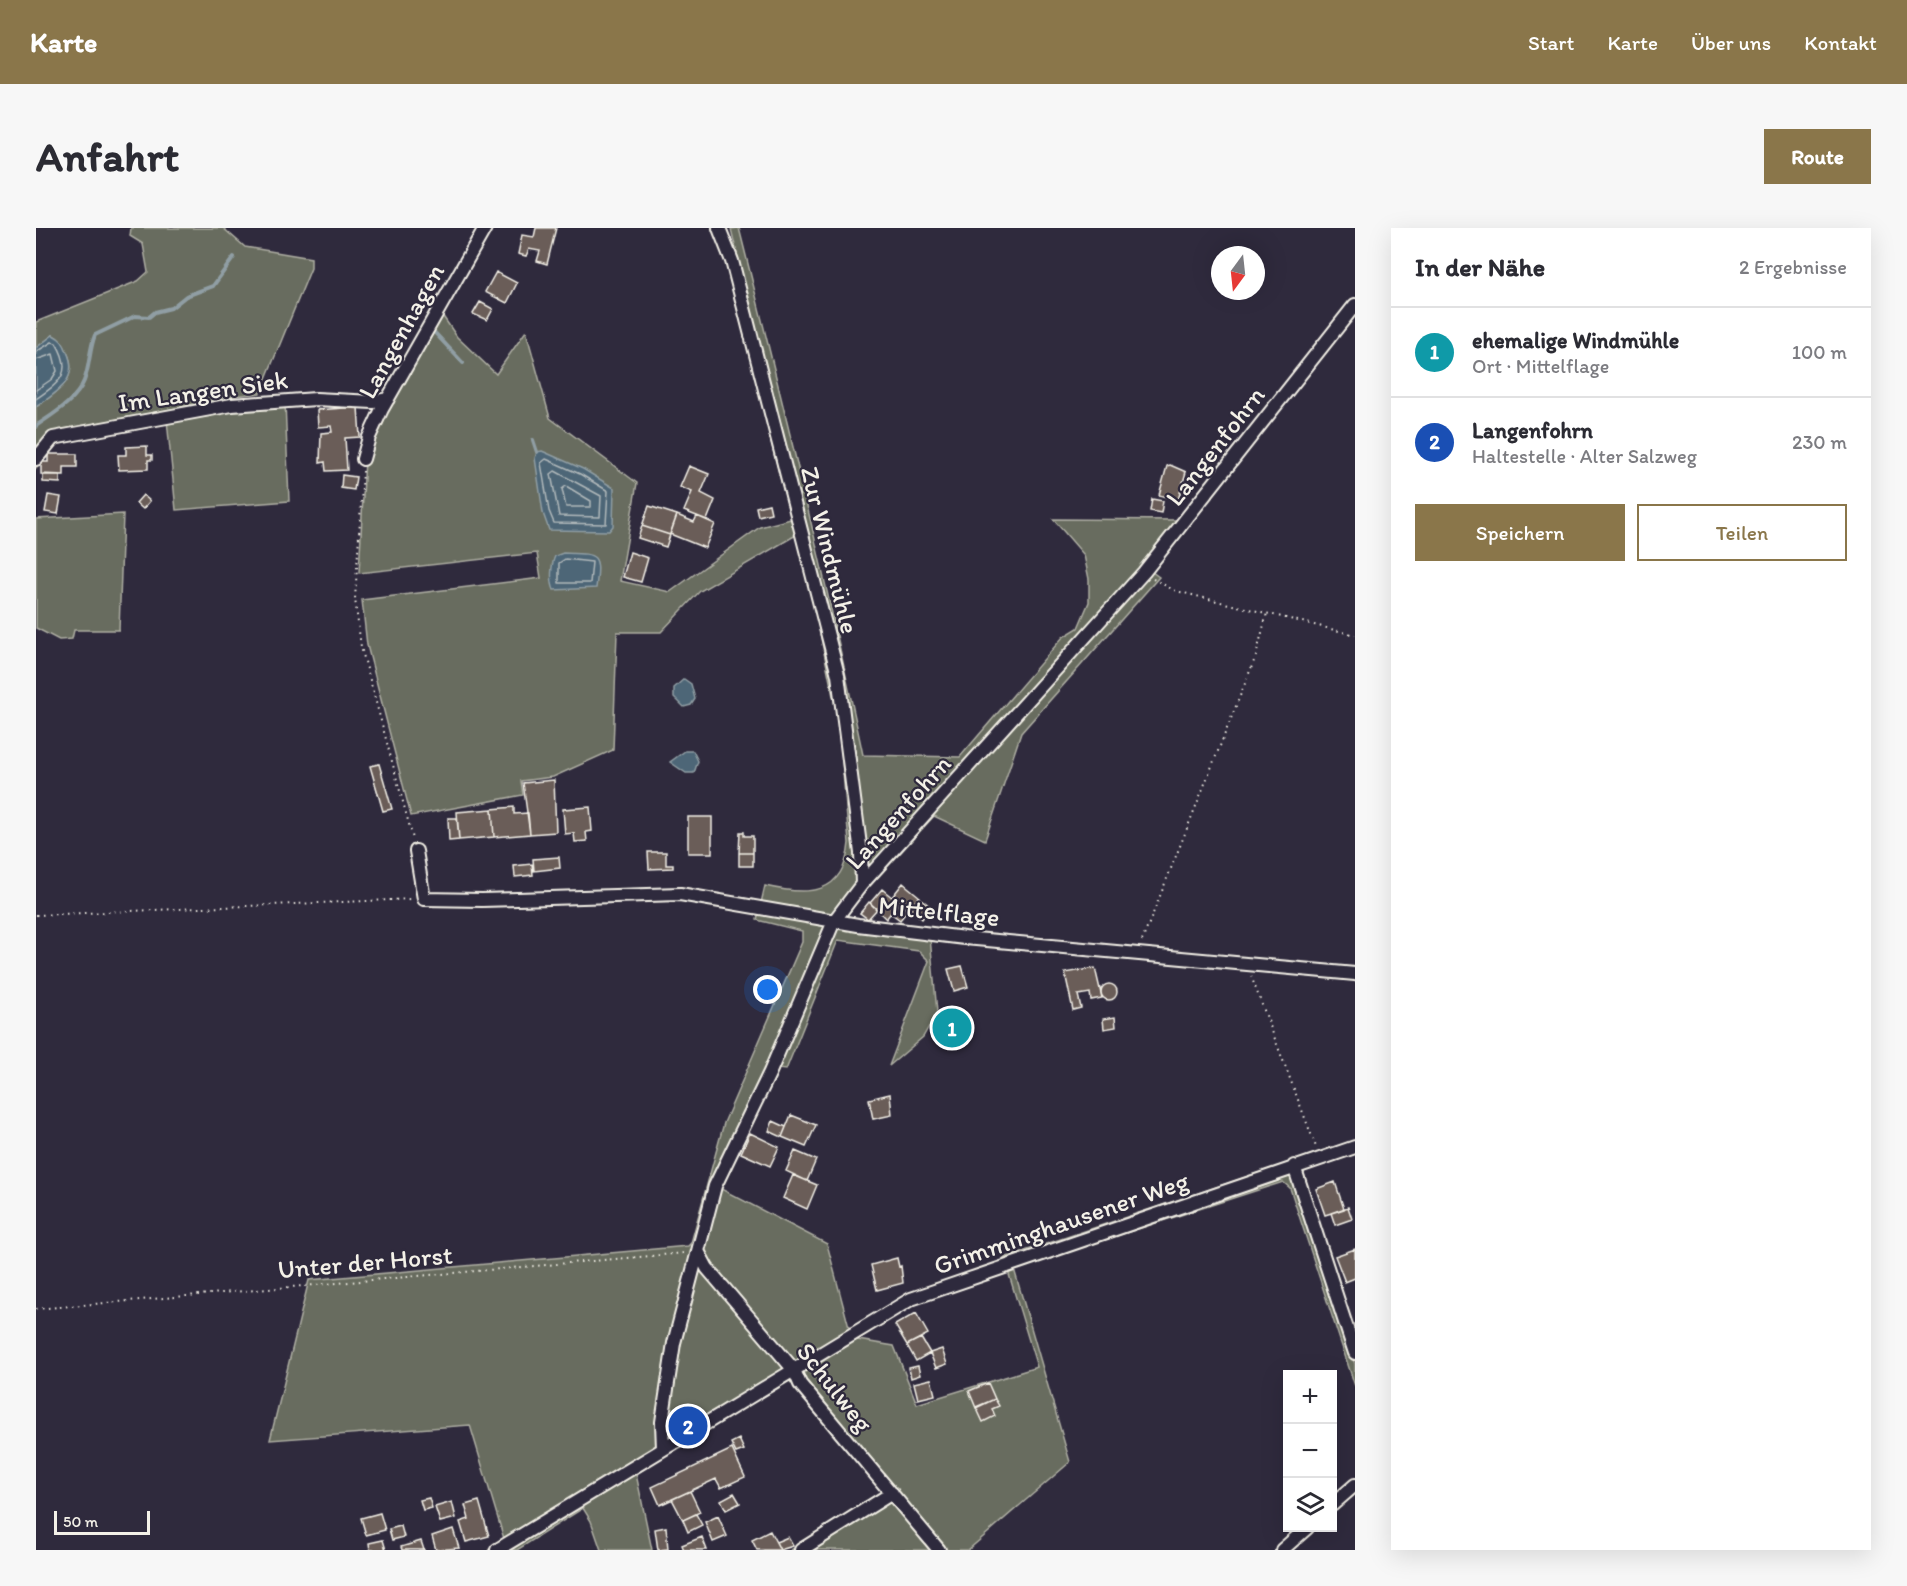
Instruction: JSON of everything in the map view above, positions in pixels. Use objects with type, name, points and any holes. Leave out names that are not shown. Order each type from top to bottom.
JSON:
[{"type":"street","name":"Langenhagen","points":[[363,459],[369,437],[388,399],[484,228]]},
{"type":"street","name":"Zur Windmühle","points":[[723,230],[838,675],[860,842],[862,884]]},
{"type":"street","name":"Langenfohrn","points":[[663,1449],[662,1422],[665,1390],[674,1343],[715,1186],[770,1072],[834,921],[862,884],[1144,572],[1355,305]]},
{"type":"street","name":"Im Langen Siek","points":[[36,459],[53,438],[211,408],[279,400],[373,402],[388,399]]},
{"type":"street","points":[[416,851],[424,899]]},
{"type":"street","name":"Mittelflage","points":[[424,899],[482,900],[680,894],[834,921],[964,938],[1137,952],[1246,965],[1355,974]]},
{"type":"street","name":"Grimminghausener Weg","points":[[497,1550],[911,1299],[1355,1146]]},
{"type":"street","points":[[1294,1167],[1355,1353]]},
{"type":"street","name":"Schulweg","points":[[698,1251],[707,1268],[794,1370],[800,1384],[939,1550]]},
{"type":"street","points":[[1337,1501],[1355,1485]]},
{"type":"street","points":[[801,1550],[892,1493]]},
{"type":"street","points":[[1282,1550],[1302,1532]]},
{"type":"path","points":[[363,459],[355,599],[361,647],[416,851]]},
{"type":"path","points":[[1144,572],[1176,591],[1355,635]]},
{"type":"path","points":[[1137,952],[1256,656],[1267,613]]},
{"type":"path","points":[[36,915],[424,899]]},
{"type":"path","points":[[1246,965],[1320,1158]]},
{"type":"path","name":"Unter der Horst","points":[[36,1309],[698,1251]]},
{"type":"green space","points":[[131,228],[223,228],[245,247],[311,258],[311,268],[260,393],[226,397],[117,421],[54,440],[36,468],[36,407],[64,384],[68,378],[70,362],[62,342],[53,335],[36,348],[36,322],[138,281],[148,272],[143,244],[130,236]]},
{"type":"green space","points":[[739,228],[804,491],[863,755],[960,757],[1063,637],[1078,628],[1089,602],[1089,579],[1084,555],[1053,519],[1179,520],[1144,566],[1159,577],[1021,733],[985,840],[934,816],[849,909],[839,925],[930,938],[937,1012],[923,1037],[889,1066],[929,961],[919,951],[838,940],[786,1070],[777,1069],[721,1189],[827,1244],[852,1339],[894,1346],[917,1404],[1037,1367],[1004,1258],[1288,1163],[1355,1364],[1355,1386],[1290,1188],[1283,1182],[1014,1269],[1070,1462],[968,1550],[791,1550],[885,1492],[787,1378],[636,1474],[652,1550],[601,1550],[591,1521],[583,1508],[517,1550],[488,1550],[505,1542],[470,1425],[270,1440],[309,1280],[688,1246],[691,1243],[724,1123],[802,942],[802,931],[757,920],[765,886],[796,891],[821,888],[832,883],[846,860],[849,843],[839,725],[814,604],[796,535],[700,591],[661,632],[617,632],[613,750],[553,777],[521,781],[523,795],[411,816],[367,645],[362,600],[541,578],[537,553],[359,573],[365,459],[385,412],[442,315],[457,337],[496,374],[526,331],[550,418],[637,483],[620,581],[670,592],[760,527],[791,519],[769,434],[781,433],[731,229]]},
{"type":"green space","points":[[285,402],[289,501],[176,510],[167,420]]},
{"type":"green space","points":[[123,514],[119,630],[74,630],[72,639],[59,640],[36,628],[36,519]]},
{"type":"water","points":[[53,335],[65,346],[70,370],[64,385],[36,407],[36,348]]},
{"type":"water","points":[[542,451],[583,469],[614,488],[613,526],[609,531],[549,530],[543,513],[535,458],[537,452]]},
{"type":"water","points":[[563,553],[594,557],[598,567],[596,588],[554,590],[553,564],[555,556]]},
{"type":"water","points":[[684,679],[691,684],[695,699],[691,705],[684,707],[674,697],[674,688]]},
{"type":"water","points":[[685,751],[693,751],[698,761],[694,773],[686,773],[670,762]]},
{"type":"building","points":[[536,228],[556,228],[547,264],[537,261],[540,251],[529,249],[526,256],[518,254],[522,235],[534,237]]},
{"type":"building","points":[[496,272],[517,283],[507,303],[485,292]]},
{"type":"building","points":[[480,302],[493,309],[487,320],[473,314]]},
{"type":"building","points":[[358,407],[360,437],[345,438],[347,470],[326,471],[325,462],[320,463],[321,433],[332,432],[331,426],[318,427],[317,410]]},
{"type":"building","points":[[147,446],[147,455],[152,455],[152,460],[148,460],[148,469],[119,470],[118,455],[126,455],[126,447]]},
{"type":"building","points":[[48,454],[77,454],[77,467],[64,467],[64,475],[41,474],[41,462],[48,462]]},
{"type":"building","points":[[1170,465],[1186,472],[1178,500],[1159,495],[1167,466]]},
{"type":"building","points":[[689,466],[709,474],[701,493],[715,500],[707,520],[684,511],[692,492],[680,487]]},
{"type":"building","points":[[43,475],[60,475],[60,483],[43,482]]},
{"type":"building","points":[[342,475],[356,477],[354,490],[341,488]]},
{"type":"building","points":[[48,495],[61,497],[58,514],[45,512]]},
{"type":"building","points":[[143,495],[150,501],[143,509],[136,503]]},
{"type":"building","points":[[1152,499],[1163,501],[1161,513],[1150,511]]},
{"type":"building","points":[[769,504],[771,513],[758,516],[756,507]]},
{"type":"building","points":[[649,506],[677,515],[670,535],[642,526]]},
{"type":"building","points":[[677,515],[694,522],[697,516],[715,524],[705,548],[670,534]]},
{"type":"building","points":[[642,526],[670,535],[666,547],[638,538]]},
{"type":"building","points":[[630,552],[648,558],[641,582],[623,577]]},
{"type":"building","points":[[379,764],[392,809],[383,811],[370,766]]},
{"type":"building","points":[[554,780],[556,832],[530,834],[523,783]]},
{"type":"building","points":[[514,807],[514,814],[528,813],[530,834],[494,837],[492,809]]},
{"type":"building","points":[[590,807],[592,831],[586,832],[587,841],[575,842],[574,833],[565,834],[563,809]]},
{"type":"building","points":[[492,809],[494,837],[459,840],[457,812]]},
{"type":"building","points":[[688,817],[712,817],[712,853],[688,853]]},
{"type":"building","points":[[448,818],[457,818],[459,840],[449,841]]},
{"type":"building","points":[[740,832],[744,832],[744,836],[753,836],[753,853],[739,853]]},
{"type":"building","points":[[648,852],[666,852],[666,865],[673,865],[673,868],[649,869]]},
{"type":"building","points":[[739,853],[753,853],[753,866],[739,866]]},
{"type":"building","points":[[559,857],[560,868],[534,871],[533,859]]},
{"type":"building","points":[[532,864],[533,875],[515,877],[514,866]]},
{"type":"building","points":[[903,883],[920,897],[908,911],[892,897]]},
{"type":"building","points":[[882,889],[899,903],[886,919],[870,903]]},
{"type":"building","points":[[919,897],[931,907],[922,919],[910,909]]},
{"type":"building","points":[[869,902],[877,909],[868,919],[860,913]]},
{"type":"building","points":[[899,903],[908,910],[900,920],[891,913]]},
{"type":"building","points":[[962,966],[968,987],[954,991],[948,969]]},
{"type":"building","points":[[1095,968],[1102,998],[1091,1000],[1090,993],[1078,995],[1081,1008],[1073,1010],[1065,973]]},
{"type":"building","points":[[1109,984],[1115,986],[1117,992],[1115,998],[1109,1000],[1103,998],[1101,992],[1103,986]]},
{"type":"building","points":[[1115,1017],[1116,1027],[1104,1029],[1103,1019]]},
{"type":"building","points":[[948,1019],[956,1019],[961,1024],[959,1035],[948,1037],[943,1032],[943,1024]]},
{"type":"building","points":[[890,1094],[892,1115],[873,1119],[869,1099]]},
{"type":"building","points":[[791,1115],[816,1125],[806,1147],[782,1137]]},
{"type":"building","points":[[773,1121],[786,1127],[782,1137],[769,1131]]},
{"type":"building","points":[[750,1133],[779,1147],[770,1166],[741,1153]]},
{"type":"building","points":[[795,1151],[816,1160],[807,1181],[786,1171]]},
{"type":"building","points":[[793,1175],[817,1185],[807,1209],[783,1198]]},
{"type":"building","points":[[1335,1182],[1344,1209],[1325,1215],[1316,1189]]},
{"type":"building","points":[[1348,1207],[1352,1219],[1335,1225],[1331,1213]]},
{"type":"building","points":[[1355,1249],[1355,1278],[1345,1282],[1335,1256]]},
{"type":"building","points":[[897,1258],[899,1267],[901,1266],[903,1283],[877,1290],[871,1265]]},
{"type":"building","points":[[916,1313],[928,1334],[907,1345],[895,1325]]},
{"type":"building","points":[[921,1338],[930,1353],[916,1361],[907,1345]]},
{"type":"building","points":[[942,1349],[947,1364],[936,1368],[930,1353]]},
{"type":"building","points":[[918,1366],[920,1375],[911,1378],[909,1368]]},
{"type":"building","points":[[931,1379],[935,1395],[918,1399],[914,1383]]},
{"type":"building","points":[[988,1383],[995,1399],[976,1408],[969,1391]]},
{"type":"building","points":[[995,1399],[999,1406],[992,1409],[995,1416],[983,1422],[976,1407]]},
{"type":"building","points":[[739,1439],[744,1450],[736,1453],[731,1443]]},
{"type":"building","points":[[732,1449],[745,1477],[721,1488],[716,1479],[660,1505],[652,1487]]},
{"type":"building","points":[[690,1491],[700,1512],[683,1520],[672,1499]]},
{"type":"building","points":[[734,1493],[740,1503],[726,1510],[721,1500]]},
{"type":"building","points":[[429,1498],[432,1508],[423,1510],[420,1500]]},
{"type":"building","points":[[479,1501],[489,1536],[466,1542],[460,1522],[469,1519],[465,1505]]},
{"type":"building","points":[[452,1502],[456,1518],[440,1522],[435,1507]]},
{"type":"building","points":[[380,1513],[385,1530],[366,1535],[361,1518]]},
{"type":"building","points":[[696,1514],[702,1525],[688,1532],[683,1520]]},
{"type":"building","points":[[718,1516],[727,1536],[713,1542],[705,1522]]},
{"type":"building","points":[[401,1526],[404,1537],[392,1540],[389,1529]]},
{"type":"building","points":[[666,1527],[668,1549],[658,1550],[655,1529]]},
{"type":"building","points":[[453,1529],[459,1548],[436,1550],[432,1536]]},
{"type":"building","points":[[770,1531],[780,1550],[757,1550],[752,1540]]},
{"type":"building","points":[[702,1537],[707,1550],[684,1550],[682,1545]]},
{"type":"building","points":[[788,1537],[793,1546],[780,1550],[776,1542]]},
{"type":"building","points":[[383,1540],[386,1550],[370,1550],[369,1543]]},
{"type":"building","points":[[421,1541],[424,1550],[402,1550],[401,1547]]},
{"type":"waterway","points":[[36,426],[76,395],[86,375],[95,335],[135,316],[149,317],[155,312],[171,308],[186,296],[213,286],[234,257]]},
{"type":"waterway","points":[[435,333],[463,363]]},
{"type":"waterway","points":[[533,440],[537,452]]},
{"type":"place","name":"ehemalige Windmühle","points":[[952,1028]]},
{"type":"place","name":"Langenfohrn","points":[[688,1426]]}]
